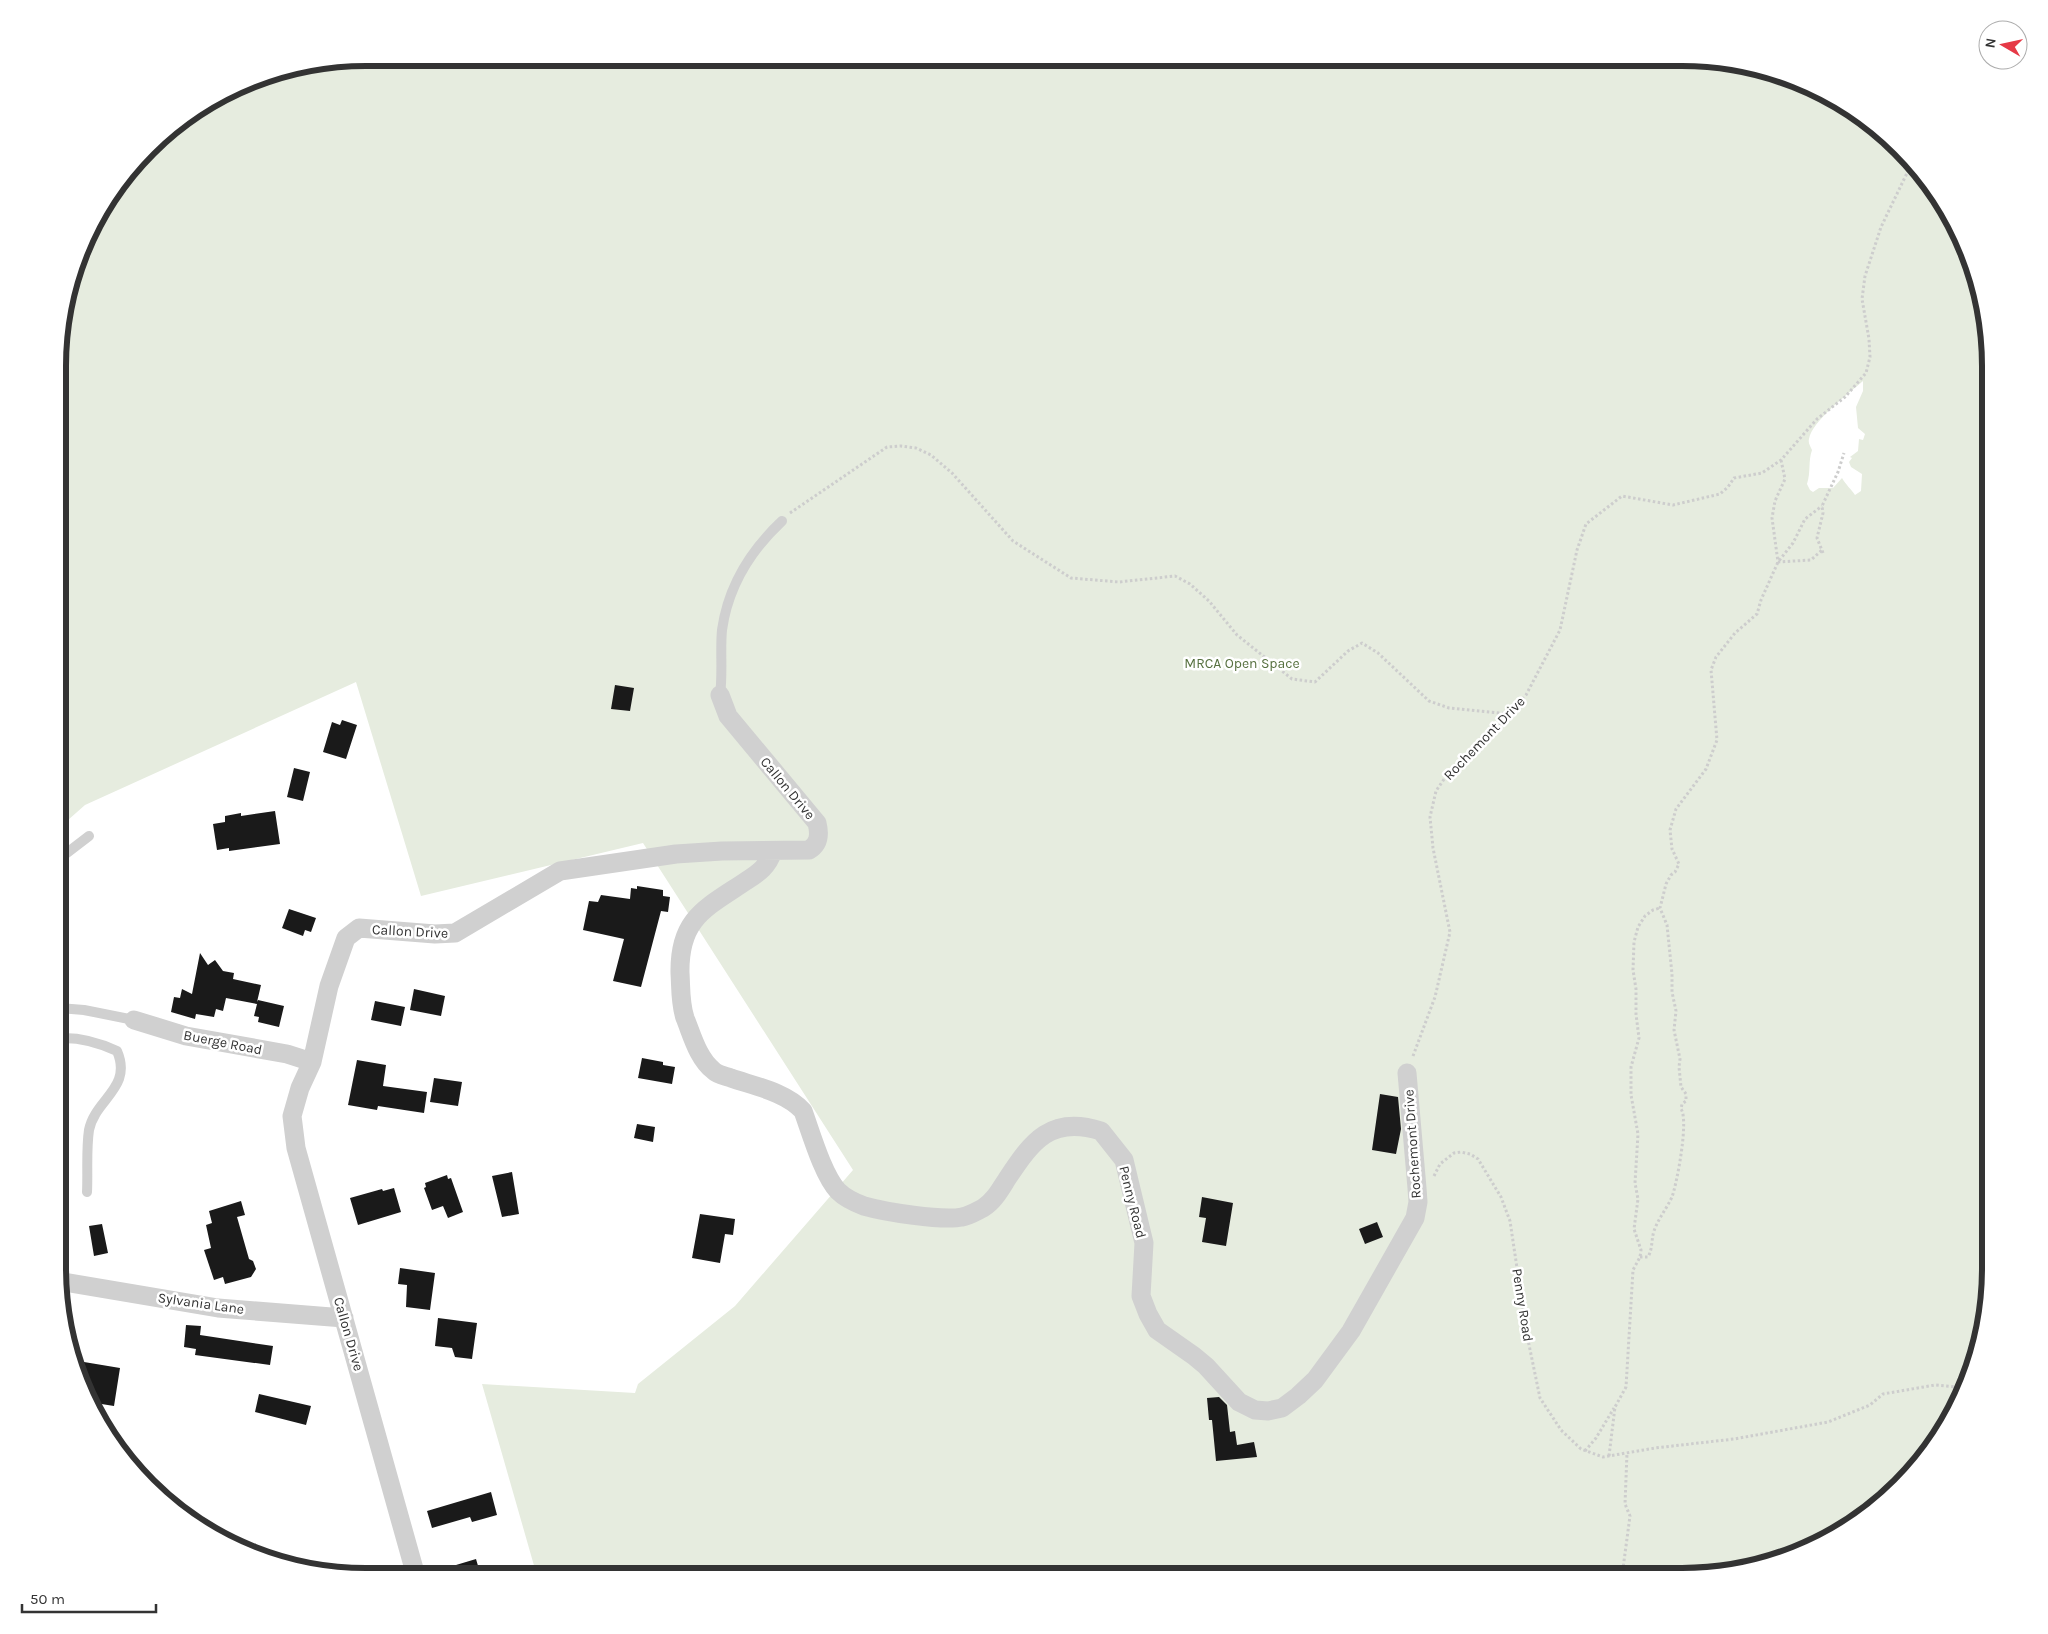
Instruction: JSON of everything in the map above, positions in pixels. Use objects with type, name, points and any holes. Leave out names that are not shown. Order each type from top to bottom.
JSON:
[{"type":"street","name":"Callon Drive","points":[[414,1568],[296,1148],[292,1116],[300,1088],[312,1062],[329,986],[346,938],[359,928],[435,934],[455,933],[560,871],[676,854],[722,851],[809,850],[816,846],[820,834],[817,824],[728,716],[720,695]]},
{"type":"street","name":"Penny Road","points":[[773,851],[769,863],[760,872],[709,904],[697,917],[683,939],[680,968],[681,1007],[700,1054],[714,1072],[782,1097],[803,1111],[828,1175],[838,1191],[848,1199],[864,1206],[916,1215],[964,1217],[984,1207],[994,1199],[1030,1146],[1047,1133],[1061,1127],[1074,1126],[1101,1131],[1124,1160],[1144,1243],[1141,1296],[1157,1330],[1206,1366],[1239,1402],[1255,1410],[1268,1411],[1282,1408],[1315,1380],[1351,1331],[1415,1218]]},
{"type":"street","name":"Buerge Road","points":[[134,1020],[186,1036],[287,1054],[312,1062]]},
{"type":"street","name":"Rochemont Drive","points":[[1407,1073],[1417,1188],[1415,1218]]},
{"type":"street","name":"Sylvania Lane","points":[[67,1282],[218,1308],[344,1318]]},
{"type":"lane","points":[[720,695],[722,632],[728,599],[754,551],[782,521]]},
{"type":"lane","points":[[66,854],[89,836]]},
{"type":"lane","points":[[66,1009],[84,1010],[134,1020]]},
{"type":"lane","points":[[66,1038],[98,1042],[117,1051],[122,1063],[118,1083],[105,1103],[94,1114],[89,1131],[88,1192]]},
{"type":"path","name":"Rochemont Drive","points":[[1407,1073],[1435,997],[1450,932],[1433,848],[1430,817],[1436,791],[1451,769],[1488,737],[1526,694],[1560,630],[1577,550],[1586,524],[1622,496],[1673,505],[1720,494],[1734,478],[1762,473],[1781,460],[1817,419],[1845,397],[1866,373],[1870,357],[1862,299],[1865,276],[1881,227],[1908,170]]},
{"type":"path","points":[[782,521],[796,509],[887,447],[916,448],[931,455],[952,473],[1013,541],[1071,578],[1119,582],[1175,576],[1190,584],[1209,601],[1237,634],[1292,679],[1315,682],[1348,651],[1362,643],[1378,653],[1429,701],[1449,708],[1509,714]]},
{"type":"path","points":[[1640,1257],[1648,1257],[1652,1250],[1654,1229],[1672,1196],[1682,1144],[1683,1113],[1680,1109],[1686,1101],[1674,1030],[1676,1011],[1672,992],[1672,974],[1666,925],[1660,908],[1666,884],[1671,875],[1676,872],[1678,864],[1672,850],[1670,830],[1676,810],[1706,769],[1718,740],[1711,670],[1716,657],[1735,633],[1757,614],[1761,600],[1778,562],[1793,543],[1805,520],[1822,506],[1844,452]]},
{"type":"path","points":[[1778,562],[1772,518],[1775,501],[1785,479],[1781,460]]},
{"type":"path","points":[[1778,562],[1811,560],[1822,552],[1817,538],[1823,513],[1822,506]]},
{"type":"path","points":[[1585,1450],[1596,1438],[1626,1387],[1634,1270],[1641,1250],[1634,1229],[1638,1199],[1635,1183],[1638,1134],[1631,1095],[1631,1067],[1639,1038],[1633,970],[1634,942],[1638,927],[1645,916],[1653,910],[1660,908]]},
{"type":"path","name":"Penny Road","points":[[1433,1180],[1440,1164],[1454,1153],[1470,1154],[1478,1159],[1501,1197],[1510,1221],[1527,1334],[1540,1398],[1561,1430],[1570,1440],[1585,1450],[1603,1457],[1609,1456]]},
{"type":"path","points":[[1615,1407],[1609,1456],[1734,1439],[1828,1422],[1870,1405],[1884,1394],[1935,1385],[1957,1387]]},
{"type":"path","points":[[1623,1568],[1630,1516],[1625,1504],[1627,1453]]},
{"type":"green space","name":"MRCA Open Space","points":[[367,66],[1681,66],[1721,69],[1759,76],[1796,89],[1832,106],[1864,128],[1894,154],[1920,184],[1942,216],[1966,270],[1976,308],[1982,367],[1982,1267],[1979,1307],[1972,1345],[1959,1382],[1942,1418],[1920,1450],[1894,1480],[1864,1506],[1832,1528],[1814,1537],[1759,1558],[1721,1565],[1681,1568],[535,1568],[482,1384],[635,1393],[638,1384],[735,1306],[853,1170],[643,843],[421,896],[356,682],[85,805],[66,822],[66,367],[69,327],[76,289],[89,252],[106,216],[128,184],[154,154],[184,128],[216,106],[252,89],[289,76],[308,72]],"holes":[[[1863,381],[1863,391],[1856,407],[1858,428],[1865,434],[1863,440],[1859,439],[1858,451],[1850,457],[1852,458],[1849,462],[1851,467],[1862,474],[1861,491],[1855,495],[1842,478],[1833,488],[1819,488],[1813,492],[1807,484],[1812,450],[1809,440],[1812,432],[1824,416]]]},
{"type":"building","points":[[615,685],[634,688],[630,711],[611,709]]},
{"type":"building","points":[[342,720],[357,725],[346,759],[323,752],[332,722],[340,725]]},
{"type":"building","points":[[294,768],[310,772],[303,801],[287,797]]},
{"type":"building","points":[[275,811],[280,844],[229,851],[229,848],[217,850],[213,824],[225,822],[225,816],[241,813],[241,816]]},
{"type":"building","points":[[637,886],[663,890],[663,896],[670,897],[668,912],[661,911],[641,987],[613,981],[624,939],[583,930],[589,901],[598,902],[601,895],[630,899],[631,888],[637,889]]},
{"type":"building","points":[[289,909],[316,918],[311,932],[305,930],[303,936],[282,928]]},
{"type":"building","points":[[200,953],[208,965],[215,960],[223,971],[234,973],[233,979],[261,985],[257,1002],[258,1000],[284,1006],[279,1027],[258,1022],[259,1017],[254,1016],[257,1004],[226,998],[223,1011],[216,1009],[214,1017],[196,1014],[195,1019],[171,1012],[174,997],[180,998],[182,989],[192,994]]},
{"type":"building","points":[[414,989],[445,996],[441,1016],[410,1010]]},
{"type":"building","points":[[375,1001],[405,1007],[401,1026],[371,1020]]},
{"type":"building","points":[[642,1058],[663,1062],[663,1065],[675,1067],[672,1084],[638,1078]]},
{"type":"building","points":[[357,1060],[386,1065],[383,1086],[427,1092],[424,1113],[378,1106],[377,1110],[348,1105]]},
{"type":"building","points":[[434,1078],[462,1082],[458,1106],[430,1102]]},
{"type":"building","points":[[1380,1094],[1398,1097],[1401,1129],[1396,1154],[1372,1150]]},
{"type":"building","points":[[637,1124],[655,1127],[653,1142],[634,1138]]},
{"type":"building","points":[[512,1172],[519,1214],[502,1217],[492,1176]]},
{"type":"building","points":[[447,1175],[448,1179],[451,1178],[463,1212],[448,1218],[443,1206],[432,1210],[424,1188],[426,1187],[425,1183]]},
{"type":"building","points":[[394,1188],[401,1212],[358,1225],[350,1198],[382,1189],[383,1191]]},
{"type":"building","points":[[1202,1197],[1233,1203],[1226,1246],[1202,1242],[1206,1218],[1199,1217]]},
{"type":"building","points":[[241,1201],[245,1215],[237,1217],[249,1259],[253,1261],[256,1269],[251,1277],[225,1284],[223,1277],[214,1280],[204,1250],[211,1248],[206,1225],[212,1223],[209,1211]]},
{"type":"building","points":[[700,1214],[735,1219],[733,1235],[725,1234],[720,1263],[692,1258]]},
{"type":"building","points":[[1377,1222],[1383,1237],[1365,1244],[1359,1229]]},
{"type":"building","points":[[102,1224],[108,1253],[94,1256],[89,1226]]},
{"type":"building","points":[[400,1268],[435,1273],[430,1310],[406,1307],[407,1285],[398,1284]]},
{"type":"building","points":[[438,1318],[477,1323],[472,1359],[455,1357],[452,1348],[435,1346]]},
{"type":"building","points":[[186,1325],[201,1326],[200,1335],[273,1346],[270,1365],[195,1355],[196,1349],[184,1347]]},
{"type":"building","points":[[81,1362],[120,1368],[114,1406],[99,1404]]},
{"type":"building","points":[[259,1394],[311,1406],[306,1425],[255,1412]]},
{"type":"building","points":[[1219,1397],[1227,1405],[1230,1432],[1235,1431],[1237,1445],[1254,1442],[1257,1457],[1216,1461],[1212,1420],[1209,1420],[1207,1398]]},
{"type":"building","points":[[491,1492],[497,1515],[472,1522],[470,1517],[432,1528],[427,1511]]},
{"type":"building","points":[[476,1559],[479,1568],[446,1568]]}]
